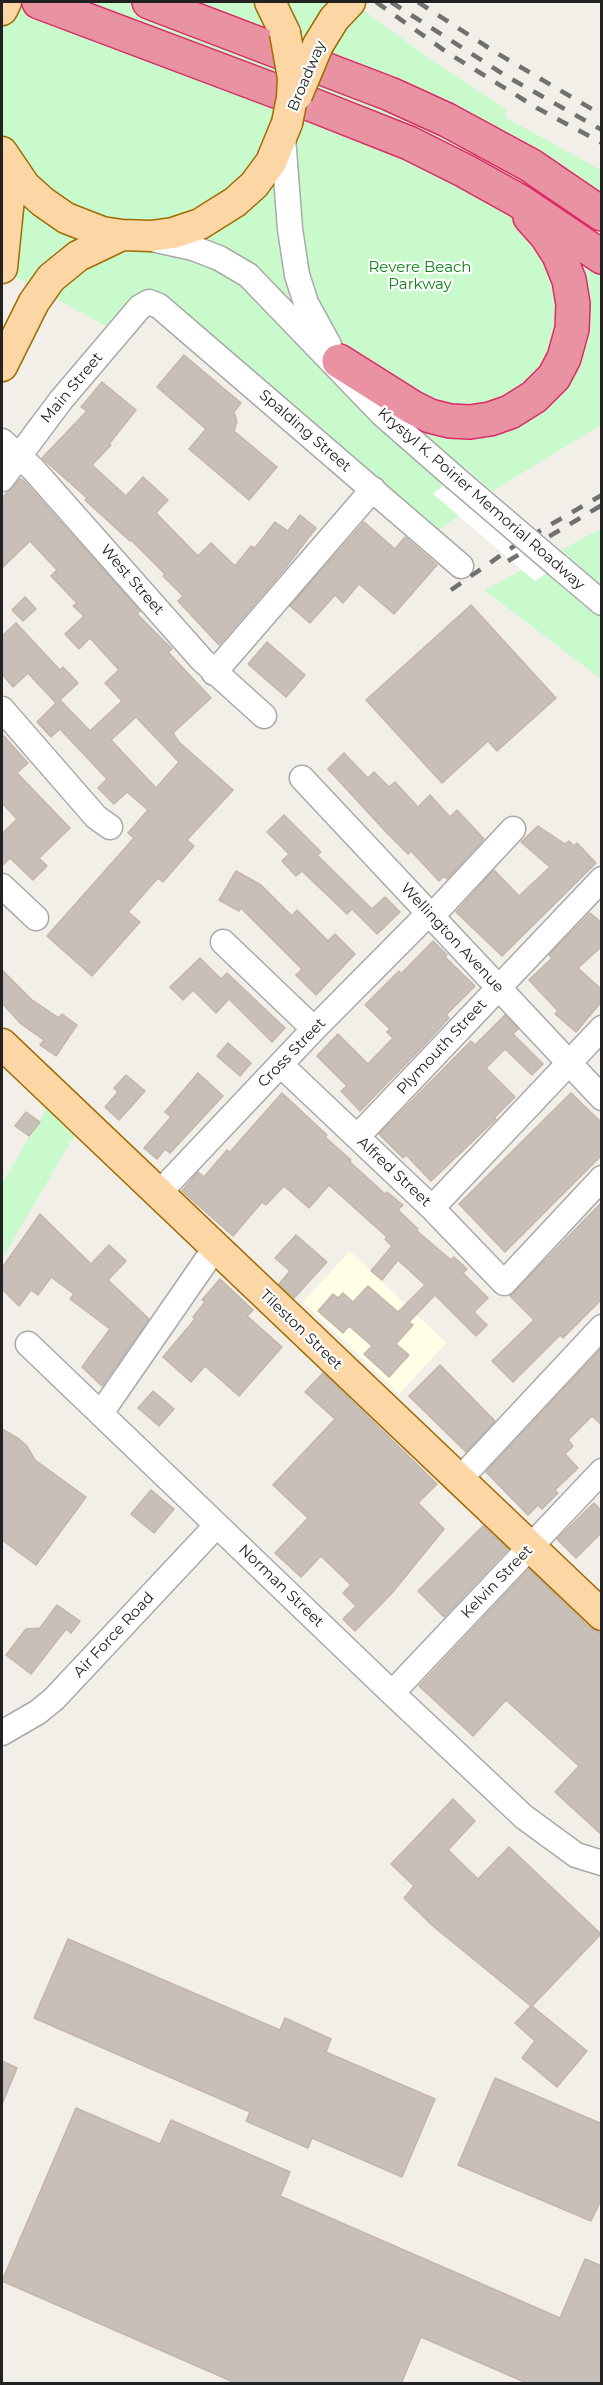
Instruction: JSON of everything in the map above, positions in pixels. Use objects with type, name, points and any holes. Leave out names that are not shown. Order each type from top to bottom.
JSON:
[{"type":"highway","points":[[39,2],[380,131],[437,156],[545,217],[602,257]]},
{"type":"highway","points":[[148,2],[342,75],[438,115],[530,165],[602,214]]},
{"type":"highway","points":[[339,361],[412,407],[430,416],[460,422],[490,419],[510,412],[534,397],[548,384],[564,358],[570,339],[573,304],[568,280],[559,255],[546,235],[524,211],[492,186]]},
{"type":"main road","points":[[2,10],[6,2]]},
{"type":"main road","points":[[7,161],[34,195],[60,214],[90,228],[132,236],[167,234],[187,228],[224,211],[245,194],[271,162],[285,130],[292,98],[293,78],[285,33],[270,2]]},
{"type":"main road","name":"Broadway","points":[[285,130],[318,45],[344,8]]},
{"type":"main road","points":[[2,268],[7,161]]},
{"type":"main road","points":[[2,366],[34,302],[51,278],[78,256],[132,236]]},
{"type":"main road","name":"Tileston Street","points":[[2,1044],[602,1615]]},
{"type":"street","name":"Krystyl K. Poirier Memorial Roadway","points":[[285,130],[290,235],[297,275],[311,314],[362,394]]},
{"type":"street","name":"Krystyl K. Poirier Memorial Roadway","points":[[132,236],[202,252],[226,261],[241,270],[261,287],[394,426],[602,603]]},
{"type":"street","name":"Main Street","points":[[2,479],[10,448],[61,400],[147,302]]},
{"type":"street","name":"Spalding Street","points":[[147,302],[159,306],[461,566]]},
{"type":"street","name":"West Street","points":[[10,448],[214,673],[264,717]]},
{"type":"street","points":[[214,673],[373,489]]},
{"type":"street","points":[[2,709],[96,817],[110,827]]},
{"type":"street","name":"Wellington Avenue","points":[[302,778],[602,1098]]},
{"type":"street","name":"Cross Street","points":[[158,1194],[314,1029],[430,915],[513,829]]},
{"type":"street","name":"Plymouth Street","points":[[357,1137],[602,879]]},
{"type":"street","points":[[2,886],[36,918]]},
{"type":"street","points":[[223,942],[314,1029]]},
{"type":"street","points":[[432,1208],[602,1028]]},
{"type":"street","name":"Alfred Street","points":[[280,1065],[432,1208],[504,1282],[602,1178]]},
{"type":"street","points":[[101,1413],[215,1248]]},
{"type":"street","points":[[459,1480],[602,1327]]},
{"type":"street","name":"Norman Street","points":[[28,1344],[392,1693],[536,1827],[576,1855],[602,1863]]},
{"type":"street","name":"Kelvin Street","points":[[392,1693],[602,1471]]},
{"type":"street","name":"Air Force Road","points":[[2,1733],[38,1712],[54,1699],[217,1525]]},
{"type":"shaded area","points":[[350,1251],[446,1343],[399,1394],[303,1302]]},
{"type":"green space","name":"Revere Beach Parkway","points":[[2,2],[352,2],[430,59],[507,110],[505,117],[601,170],[601,425],[499,487],[437,531],[153,291],[146,290],[135,294],[106,326],[2,270]]},
{"type":"green space","points":[[601,529],[601,679],[484,590]]},
{"type":"green space","points":[[47,1108],[74,1136],[2,1259],[2,1183]]},
{"type":"pier","points":[[465,468],[569,557],[535,581],[433,494]]},
{"type":"building","points":[[184,355],[241,403],[234,412],[237,422],[234,431],[277,467],[249,500],[189,449],[206,429],[157,387]]},
{"type":"building","points":[[102,382],[136,410],[109,444],[111,445],[92,465],[126,496],[143,477],[168,500],[156,513],[198,556],[211,543],[235,566],[251,546],[255,548],[275,522],[288,531],[300,515],[316,528],[283,571],[219,645],[178,601],[183,596],[163,576],[165,574],[42,458],[87,411],[81,407]]},
{"type":"building","points":[[20,479],[23,480],[140,611],[137,614],[172,649],[168,652],[211,698],[173,733],[179,742],[233,790],[187,840],[194,846],[163,882],[158,878],[128,912],[140,922],[92,976],[47,936],[134,838],[128,833],[148,810],[127,792],[114,804],[98,788],[107,779],[60,729],[51,737],[37,722],[56,703],[28,673],[13,687],[2,674],[2,636],[16,623],[60,670],[63,667],[78,683],[60,700],[90,731],[122,701],[105,683],[119,670],[90,638],[79,649],[65,634],[84,616],[73,606],[77,603],[51,576],[57,570],[30,541],[2,568],[2,498]],"holes":[[[136,717],[179,762],[156,788],[111,740]]]},
{"type":"building","points":[[364,522],[395,549],[405,537],[437,565],[394,614],[359,584],[343,603],[335,595],[310,623],[290,606]]},
{"type":"building","points":[[25,597],[36,609],[23,621],[12,610]]},
{"type":"building","points":[[471,605],[556,698],[497,751],[488,741],[442,783],[366,700]]},
{"type":"building","points":[[267,642],[305,675],[286,697],[248,664]]},
{"type":"building","points":[[2,734],[28,763],[17,773],[70,828],[39,858],[47,866],[33,880],[10,858],[2,866],[2,834],[17,819],[2,803]]},
{"type":"building","points":[[344,753],[368,778],[374,772],[389,787],[395,782],[418,807],[430,795],[450,817],[457,810],[484,839],[447,879],[444,876],[439,881],[411,851],[408,854],[386,832],[328,769]]},
{"type":"building","points":[[284,815],[321,852],[317,855],[372,909],[385,897],[400,912],[377,934],[352,909],[347,914],[302,871],[296,876],[282,861],[289,854],[267,832]]},
{"type":"building","points":[[538,826],[565,844],[569,841],[574,846],[577,843],[596,863],[502,956],[456,912],[494,870],[519,896],[550,867],[521,842]]},
{"type":"building","points":[[236,871],[261,885],[292,916],[297,910],[328,941],[335,934],[355,954],[316,995],[296,975],[302,969],[241,908],[239,911],[219,900]]},
{"type":"building","points":[[590,913],[602,923],[602,946],[578,968],[602,990],[602,1001],[576,1032],[555,1014],[558,1011],[529,980],[552,958],[549,955]]},
{"type":"building","points":[[433,941],[447,955],[445,957],[475,986],[446,1015],[449,1018],[360,1111],[341,1091],[347,1086],[317,1056],[338,1034],[368,1064],[393,1038],[387,1032],[390,1029],[365,1005],[399,971],[401,974]]},
{"type":"building","points":[[200,958],[221,979],[227,973],[285,1028],[272,1042],[229,999],[216,1013],[193,990],[183,1000],[170,987]]},
{"type":"building","points":[[2,970],[32,1000],[59,1018],[62,1014],[77,1025],[56,1056],[40,1045],[44,1040],[21,1024],[2,1003]]},
{"type":"building","points":[[505,1015],[518,1029],[513,1034],[543,1064],[532,1075],[505,1049],[486,1068],[515,1097],[494,1118],[496,1119],[431,1181],[406,1155],[403,1158],[379,1134],[471,1041],[475,1045]]},
{"type":"building","points":[[228,1043],[251,1063],[240,1076],[217,1056]]},
{"type":"building","points":[[198,1073],[223,1096],[170,1153],[165,1149],[157,1159],[144,1148],[171,1117],[165,1112]]},
{"type":"building","points":[[126,1075],[145,1091],[119,1120],[105,1107],[118,1092],[114,1088]]},
{"type":"building","points":[[282,1093],[327,1135],[325,1137],[351,1160],[350,1162],[385,1194],[387,1192],[403,1205],[398,1210],[418,1229],[417,1231],[451,1260],[454,1257],[467,1269],[463,1273],[488,1298],[474,1312],[487,1325],[476,1336],[435,1295],[409,1322],[413,1325],[396,1344],[409,1355],[389,1377],[364,1354],[372,1346],[349,1326],[343,1333],[318,1311],[333,1294],[338,1298],[343,1293],[353,1302],[368,1286],[398,1312],[425,1285],[398,1260],[382,1280],[371,1271],[392,1246],[385,1239],[387,1237],[329,1185],[309,1208],[284,1186],[266,1205],[262,1202],[233,1236],[182,1191],[198,1172],[204,1177],[227,1150],[230,1152]]},
{"type":"building","points":[[571,1093],[602,1123],[602,1155],[505,1252],[459,1204]]},
{"type":"building","points":[[26,1112],[40,1122],[29,1136],[15,1126]]},
{"type":"building","points":[[602,1202],[602,1299],[563,1338],[560,1335],[513,1382],[492,1361],[534,1320],[510,1296]]},
{"type":"building","points":[[40,1214],[91,1264],[109,1245],[126,1261],[108,1280],[149,1319],[102,1386],[82,1367],[110,1329],[70,1299],[74,1294],[51,1277],[38,1295],[31,1290],[19,1306],[2,1289],[2,1268]]},
{"type":"building","points":[[296,1235],[327,1262],[294,1298],[279,1284],[290,1271],[275,1258]]},
{"type":"building","points":[[220,1279],[253,1310],[247,1316],[282,1347],[239,1396],[205,1366],[191,1382],[163,1357],[195,1319],[193,1317],[205,1302],[202,1300]]},
{"type":"building","points":[[602,1348],[602,1425],[592,1416],[568,1440],[573,1446],[565,1454],[578,1468],[555,1490],[558,1493],[542,1509],[538,1505],[528,1515],[486,1472]]},
{"type":"building","points":[[440,1365],[495,1421],[466,1452],[409,1396]]},
{"type":"building","points":[[323,1373],[437,1484],[418,1503],[444,1529],[392,1593],[355,1631],[343,1619],[356,1606],[343,1593],[351,1585],[321,1556],[301,1577],[275,1553],[308,1518],[273,1485],[335,1419],[305,1392]]},
{"type":"building","points":[[153,1391],[174,1409],[159,1426],[138,1408]]},
{"type":"building","points":[[2,1429],[27,1446],[35,1460],[86,1497],[36,1565],[2,1540]]},
{"type":"building","points":[[151,1490],[174,1509],[154,1533],[131,1514]]},
{"type":"building","points":[[594,1503],[602,1511],[602,1532],[576,1558],[557,1539]]},
{"type":"building","points":[[483,1526],[508,1549],[444,1617],[418,1591]]},
{"type":"building","points":[[529,1569],[590,1628],[602,1634],[602,1835],[555,1792],[579,1766],[506,1700],[473,1736],[419,1686]]},
{"type":"building","points":[[57,1605],[80,1621],[71,1633],[66,1629],[31,1674],[6,1655],[26,1629],[40,1628]]},
{"type":"building","points":[[453,1799],[475,1821],[448,1850],[478,1879],[509,1847],[601,1934],[532,2006],[587,2051],[557,2087],[522,2058],[535,2041],[515,2023],[531,2006],[434,1927],[404,1898],[414,1886],[391,1864]]},
{"type":"building","points":[[68,1939],[280,2030],[285,2018],[331,2039],[326,2052],[435,2099],[402,2177],[312,2138],[308,2148],[246,2121],[250,2112],[34,2018]]},
{"type":"building","points":[[2,2061],[17,2068],[2,2104]]},
{"type":"building","points":[[495,2078],[602,2124],[602,2198],[591,2221],[458,2165]]},
{"type":"building","points":[[76,2108],[160,2144],[171,2120],[290,2172],[280,2196],[560,2318],[585,2259],[602,2266],[602,2384],[529,2384],[421,2337],[401,2384],[238,2384],[2,2281]]},
{"type":"railway","points":[[376,2],[448,53],[537,108],[602,143]]},
{"type":"railway","points":[[391,2],[506,76],[602,130]]},
{"type":"railway","points":[[418,2],[495,52],[602,115]]},
{"type":"railway","points":[[451,590],[517,544],[602,495]]},
{"type":"railway","points":[[508,561],[602,505]]}]
